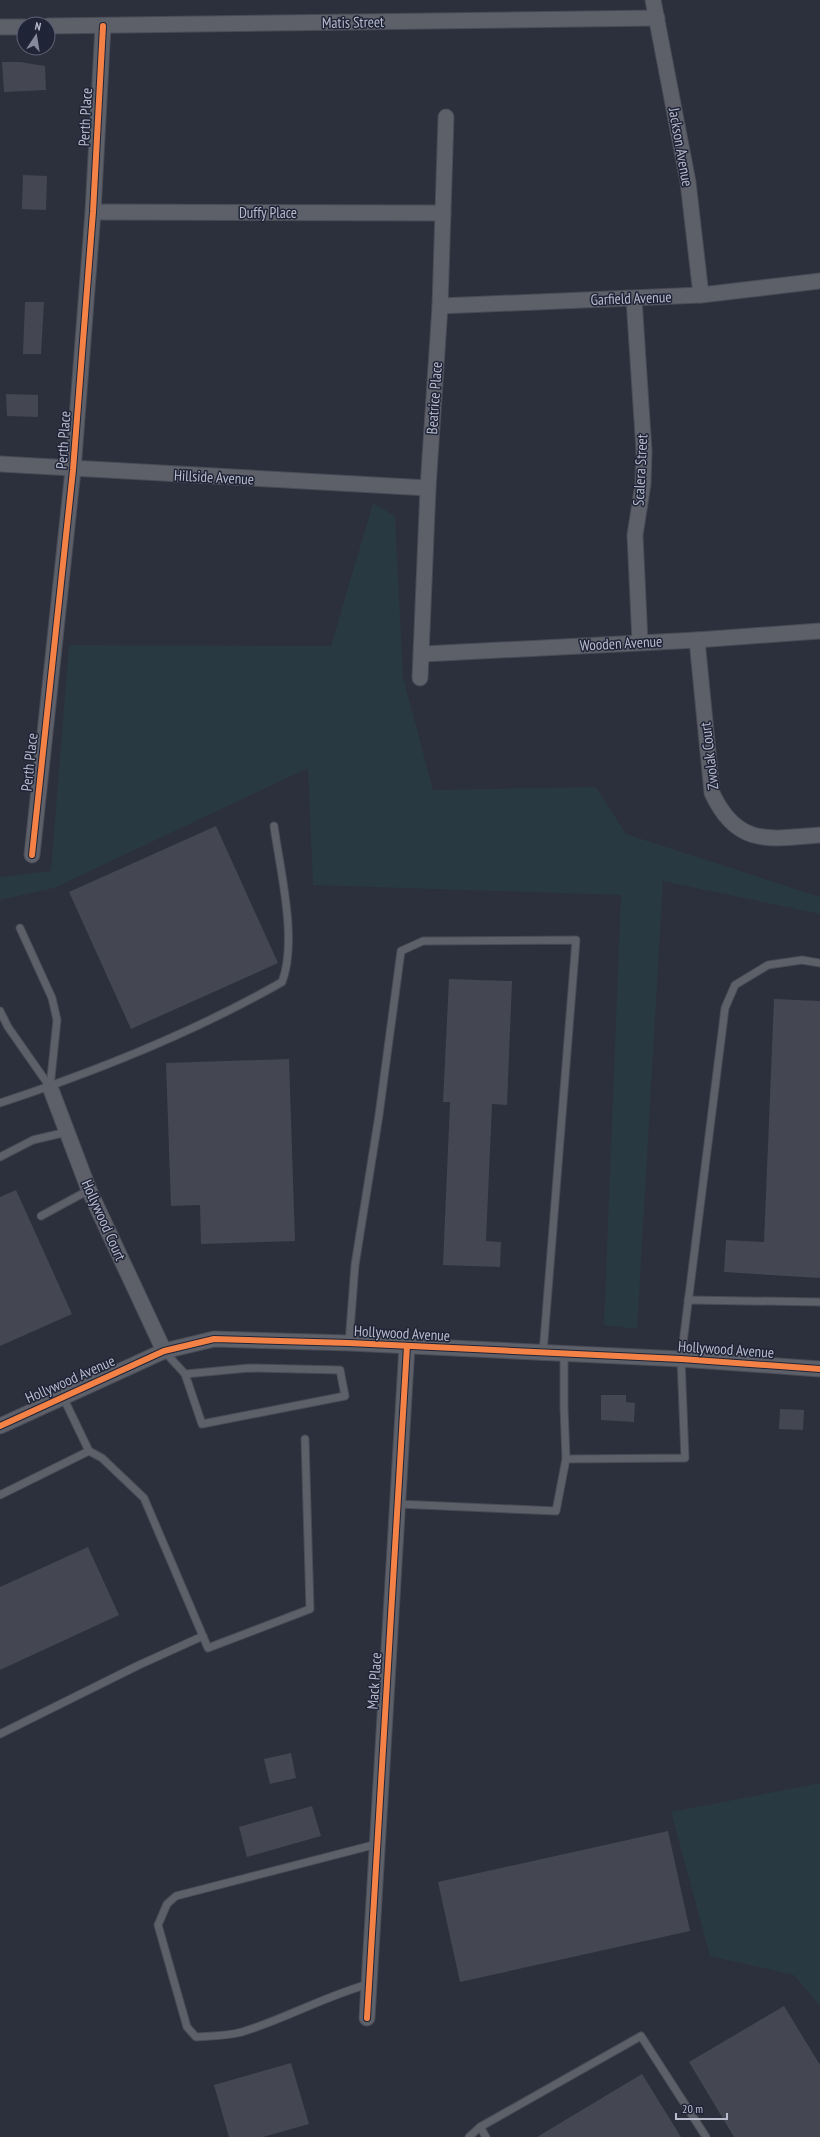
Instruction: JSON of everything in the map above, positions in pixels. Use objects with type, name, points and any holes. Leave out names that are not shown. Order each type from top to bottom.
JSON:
[{"type":"street","name":"Jackson Avenue","points":[[653,0],[688,182],[702,295]]},
{"type":"street","name":"Matis Street","points":[[56,26],[657,18]]},
{"type":"street","name":"Perth Place","points":[[32,855],[74,470],[93,212],[103,26]]},
{"type":"street","points":[[0,27],[16,27]]},
{"type":"street","name":"Beatrice Place","points":[[420,678],[423,654],[428,488],[440,306],[446,117]]},
{"type":"street","name":"Duffy Place","points":[[93,212],[444,213]]},
{"type":"street","name":"Garfield Avenue","points":[[440,306],[702,295],[820,281]]},
{"type":"street","name":"Scalera Street","points":[[634,299],[644,451],[643,484],[635,535],[640,642]]},
{"type":"street","name":"Hillside Avenue","points":[[0,464],[74,470],[428,488]]},
{"type":"street","name":"Wooden Avenue","points":[[423,654],[697,640],[820,631]]},
{"type":"street","name":"Zwolak Court","points":[[697,640],[712,792],[720,810],[734,825],[751,835],[776,838],[820,835]]},
{"type":"street","name":"Hollywood Court","points":[[50,1087],[89,1190],[164,1351]]},
{"type":"street","name":"Hollywood Avenue","points":[[0,1426],[164,1351],[214,1339],[350,1343],[681,1359],[820,1369]]},
{"type":"street","name":"Mack Place","points":[[367,2018],[407,1346]]},
{"type":"lane","points":[[0,1103],[50,1087],[187,1030],[282,982],[287,969],[289,930],[274,826]]},
{"type":"lane","points":[[20,928],[52,998],[57,1020],[50,1087]]},
{"type":"lane","points":[[350,1343],[355,1265],[379,1116],[401,951],[423,941],[576,940],[543,1353]]},
{"type":"lane","points":[[566,1459],[685,1458],[681,1359],[725,1008],[735,985],[768,965],[802,960],[820,963]]},
{"type":"lane","points":[[0,1011],[8,1027],[50,1087]]},
{"type":"lane","points":[[0,1157],[34,1140],[67,1132]]},
{"type":"lane","points":[[42,1216],[89,1190]]},
{"type":"lane","points":[[688,1300],[820,1302]]},
{"type":"lane","points":[[164,1351],[185,1374],[202,1424],[345,1396],[340,1370],[249,1368],[185,1374]]},
{"type":"lane","points":[[398,1504],[556,1511],[566,1459],[564,1354]]},
{"type":"lane","points":[[63,1397],[89,1451],[102,1458],[144,1498],[208,1648],[310,1609],[305,1439]]},
{"type":"lane","points":[[0,1496],[89,1451]]},
{"type":"lane","points":[[0,1734],[139,1665],[203,1636]]},
{"type":"lane","points":[[369,1984],[349,1990],[242,2032],[220,2036],[196,2037],[187,2027],[158,1925],[167,1904],[176,1896],[377,1844]]},
{"type":"lane","points":[[469,2137],[480,2126],[641,2036],[706,2137]]},
{"type":"lane","points":[[480,2126],[486,2137]]},
{"type":"shaded area","points":[[373,503],[395,516],[403,677],[433,790],[596,787],[626,834],[820,897],[820,914],[663,881],[637,1329],[604,1325],[621,895],[313,885],[308,768],[54,888],[0,900],[0,877],[51,871],[69,645],[331,646]]},
{"type":"shaded area","points":[[820,1783],[820,2006],[794,1975],[710,1956],[671,1812]]},
{"type":"building","points":[[2,62],[20,62],[45,66],[46,90],[4,92]]},
{"type":"building","points":[[23,175],[47,176],[46,210],[22,209]]},
{"type":"building","points":[[25,302],[44,302],[41,354],[23,354]]},
{"type":"building","points":[[6,394],[38,395],[38,417],[7,416]]},
{"type":"building","points":[[216,826],[278,963],[131,1029],[69,892]]},
{"type":"building","points":[[449,979],[512,981],[507,1105],[492,1104],[486,1241],[501,1242],[500,1267],[443,1265],[450,1102],[443,1102]]},
{"type":"building","points":[[774,999],[820,1001],[820,1278],[724,1272],[726,1240],[764,1242]]},
{"type":"building","points":[[289,1059],[295,1241],[201,1244],[200,1205],[171,1206],[166,1063]]},
{"type":"building","points":[[16,1190],[72,1314],[0,1346],[0,1197]]},
{"type":"building","points":[[601,1395],[626,1395],[626,1402],[635,1403],[634,1422],[601,1420]]},
{"type":"building","points":[[780,1409],[804,1410],[803,1430],[779,1429]]},
{"type":"building","points":[[88,1547],[119,1615],[0,1670],[0,1587]]},
{"type":"building","points":[[291,1753],[296,1778],[270,1784],[264,1759]]},
{"type":"building","points":[[312,1806],[321,1836],[247,1857],[239,1827]]},
{"type":"building","points":[[668,1831],[690,1931],[460,1982],[438,1882]]},
{"type":"building","points":[[784,2006],[820,2065],[820,2137],[734,2137],[689,2062]]},
{"type":"building","points":[[291,2063],[309,2124],[263,2137],[229,2137],[214,2085]]},
{"type":"building","points":[[642,2074],[681,2137],[537,2137]]},
{"type":"cycle path","points":[[32,855],[73,470],[93,212],[103,26]]},
{"type":"cycle path","points":[[0,1426],[164,1351],[214,1339],[349,1343],[681,1359],[820,1369]]},
{"type":"cycle path","points":[[367,2018],[407,1346]]}]
